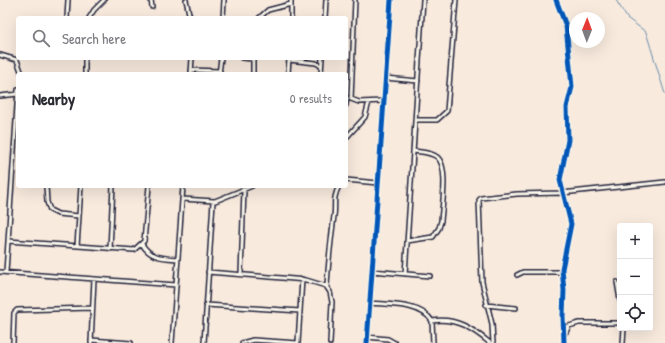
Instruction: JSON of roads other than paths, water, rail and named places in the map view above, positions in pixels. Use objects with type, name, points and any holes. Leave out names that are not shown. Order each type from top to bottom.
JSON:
[{"type":"street","points":[[67,16],[68,0]]},
{"type":"street","points":[[90,16],[104,0]]},
{"type":"street","points":[[151,0],[152,6]]},
{"type":"street","points":[[186,0],[190,16]]},
{"type":"street","points":[[223,16],[224,0]]},
{"type":"street","points":[[325,16],[326,0]]},
{"type":"street","points":[[355,0],[348,99],[359,102],[384,100]]},
{"type":"street","points":[[367,343],[391,0]]},
{"type":"street","points":[[405,274],[423,0]]},
{"type":"street","points":[[415,120],[437,120],[447,111],[456,0]]},
{"type":"street","points":[[556,0],[567,30],[572,87],[567,107],[568,140],[560,175],[562,193],[571,224],[562,272],[564,290],[564,343]]},
{"type":"street","points":[[261,16],[268,10],[291,2],[291,16]]},
{"type":"street","points":[[0,55],[16,60]]},
{"type":"street","points":[[17,60],[21,72]]},
{"type":"street","points":[[85,60],[85,72]]},
{"type":"street","points":[[192,60],[191,72],[219,72],[221,60]]},
{"type":"street","points":[[253,60],[253,72]]},
{"type":"street","points":[[288,72],[289,60]]},
{"type":"street","points":[[296,60],[316,63],[321,66]]},
{"type":"street","points":[[320,72],[322,60]]},
{"type":"street","points":[[385,78],[418,81]]},
{"type":"street","points":[[0,96],[16,94]]},
{"type":"street","points":[[348,136],[365,117],[368,102]]},
{"type":"street","points":[[6,272],[16,123]]},
{"type":"street","points":[[407,241],[433,237],[439,228],[441,221],[444,172],[442,163],[434,155],[413,151]]},
{"type":"street","points":[[348,180],[378,183]]},
{"type":"street","points":[[491,343],[492,324],[486,305],[482,282],[479,200],[517,194],[562,193],[665,182]]},
{"type":"street","points":[[46,188],[47,202],[50,210],[58,214],[79,216]]},
{"type":"street","points":[[77,246],[81,188]]},
{"type":"street","points":[[110,248],[113,188]]},
{"type":"street","points":[[8,241],[134,250],[142,244],[145,235],[149,188]]},
{"type":"street","points":[[172,343],[183,188]]},
{"type":"street","points":[[182,199],[213,202],[248,188]]},
{"type":"street","points":[[327,288],[328,263],[335,214],[334,198],[338,188]]},
{"type":"street","points":[[241,274],[244,190]]},
{"type":"street","points":[[204,343],[213,202]]},
{"type":"street","points":[[142,244],[147,252],[153,256],[178,258]]},
{"type":"street","points":[[372,271],[430,276]]},
{"type":"street","points":[[0,272],[176,285]]},
{"type":"street","points":[[208,272],[302,279],[320,283],[327,288],[332,297],[330,343]]},
{"type":"street","points":[[517,275],[522,272],[562,272]]},
{"type":"street","points":[[94,279],[91,341],[131,343]]},
{"type":"street","points":[[242,343],[251,340],[298,343],[302,279]]},
{"type":"street","points":[[370,303],[415,309],[424,313],[432,321],[433,343]]},
{"type":"street","points":[[206,305],[300,312]]},
{"type":"street","points":[[486,305],[516,308]]},
{"type":"street","points":[[13,343],[14,313],[17,310],[92,308]]},
{"type":"street","points":[[432,321],[445,320],[462,324],[491,343]]},
{"type":"street","points":[[564,338],[566,330],[573,324],[617,323]]},
{"type":"street","points":[[623,343],[624,331]]},
{"type":"street","points":[[368,337],[388,339],[395,343]]},
{"type":"waterway","points":[[616,0],[627,18],[646,32],[665,94]]}]
